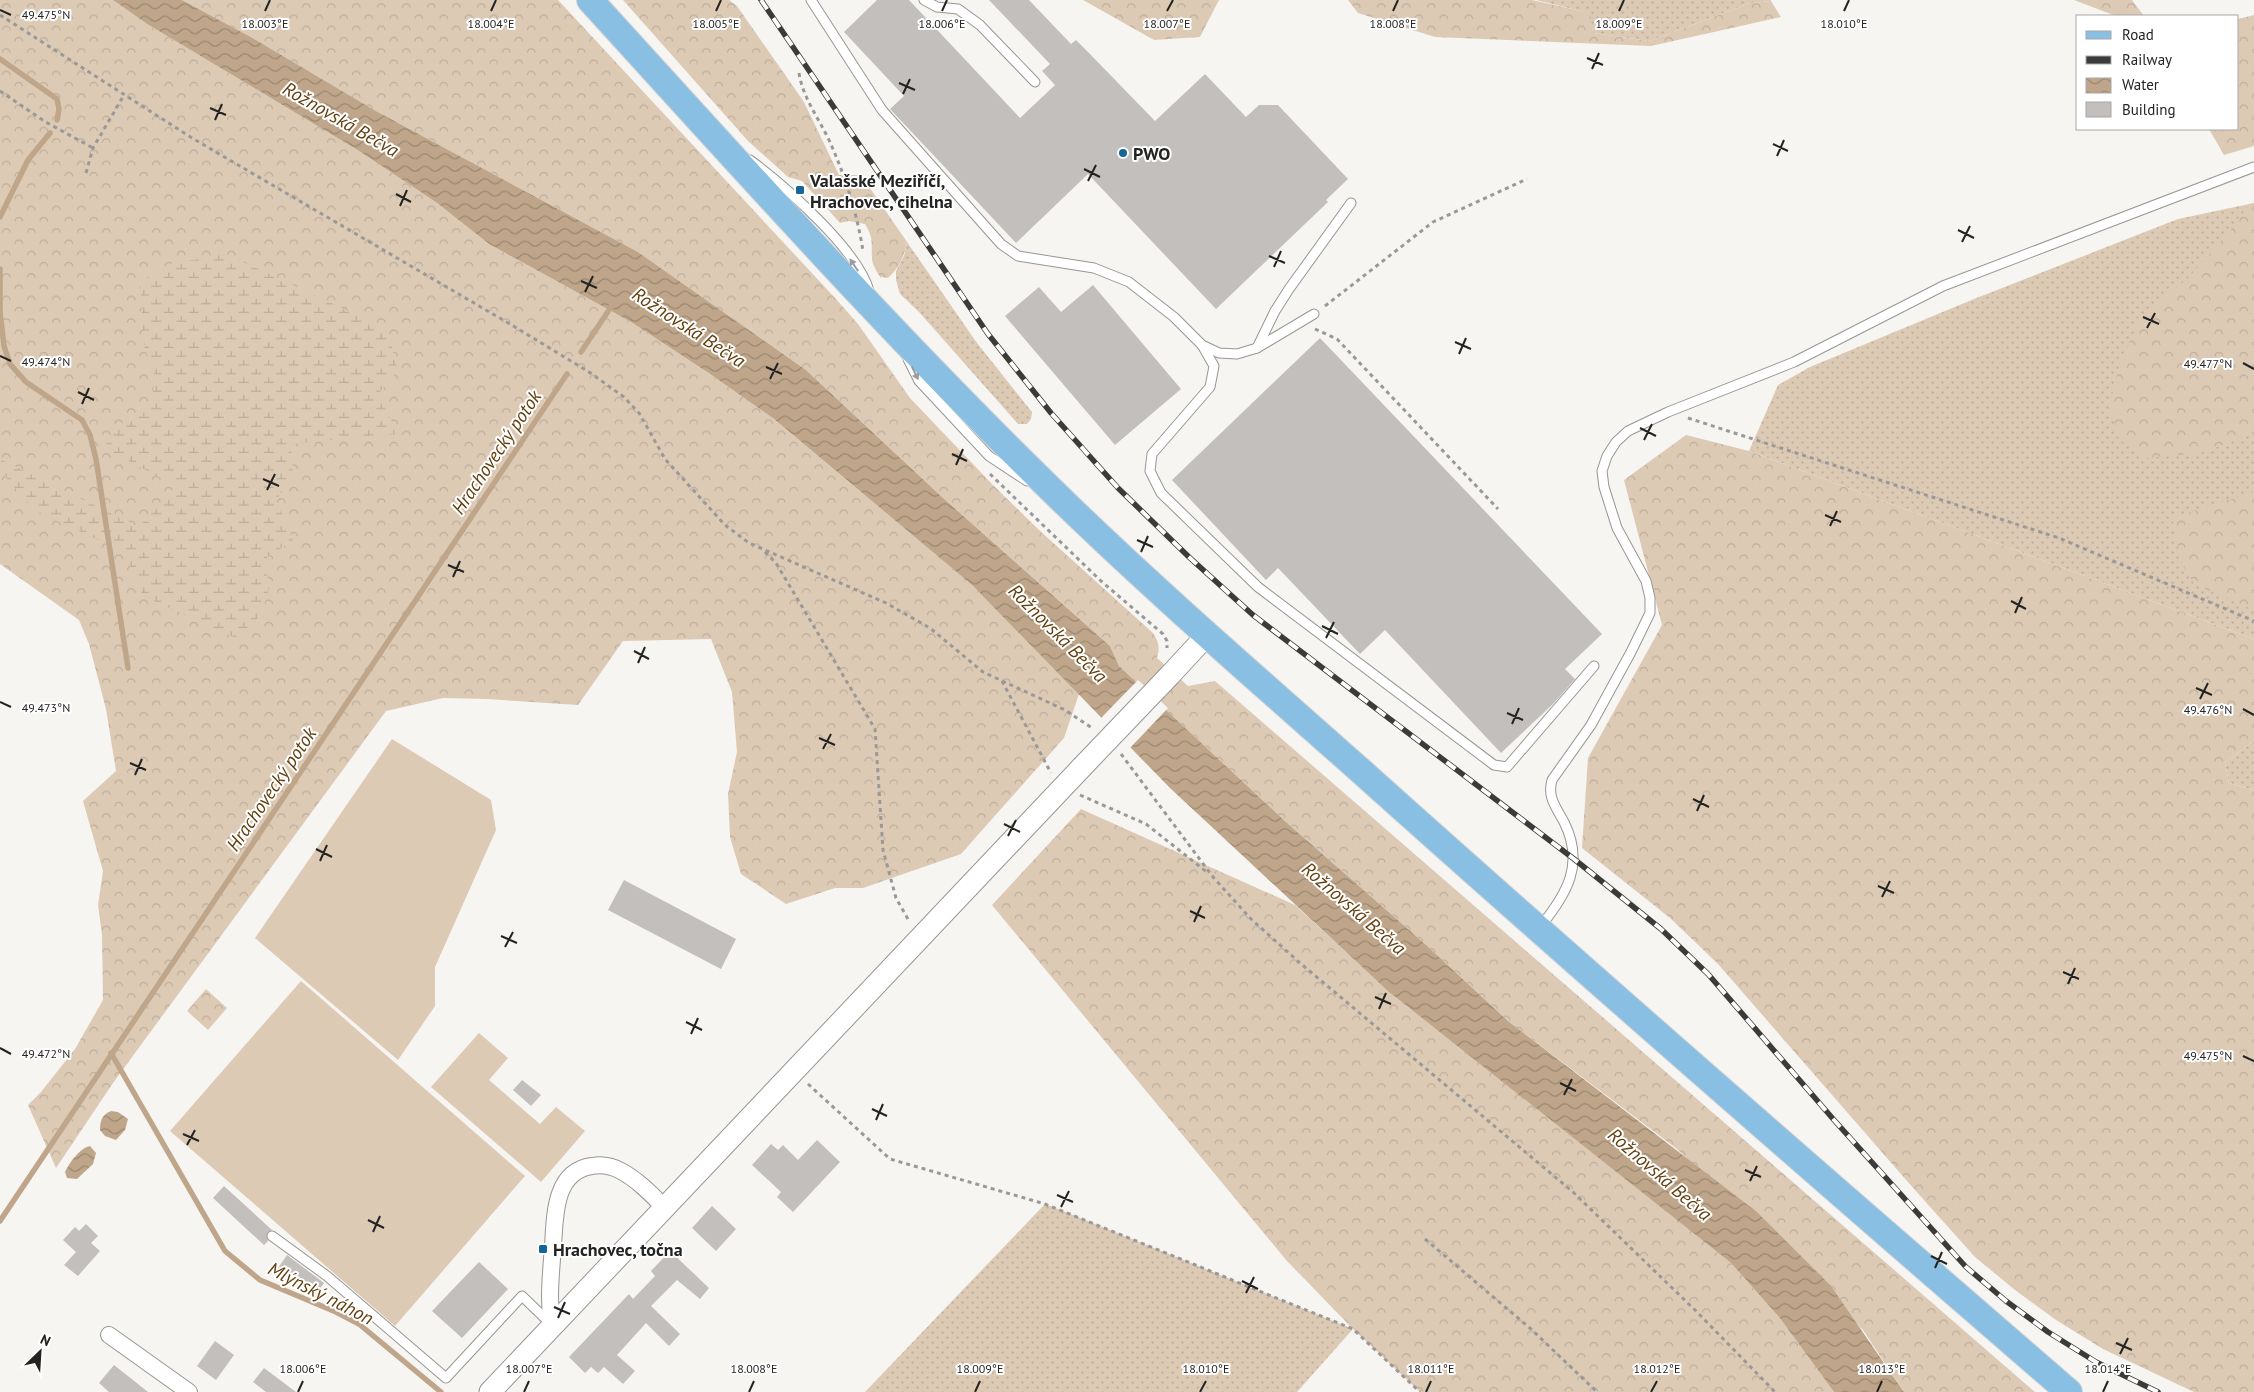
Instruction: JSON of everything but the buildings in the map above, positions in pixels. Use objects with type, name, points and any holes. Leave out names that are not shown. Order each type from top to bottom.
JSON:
[{"type":"main road","points":[[590,0],[894,330],[1072,510],[1538,929],[2069,1392]]},
{"type":"street","points":[[490,1392],[921,936],[1059,781],[1082,767],[1208,634]]},
{"type":"street","points":[[552,1326],[549,1302],[555,1215],[560,1193],[568,1177],[582,1167],[602,1164],[613,1167],[630,1176],[665,1208]]},
{"type":"street","points":[[109,1335],[189,1392]]},
{"type":"lane","points":[[811,0],[882,110],[1001,244],[1018,256],[1094,268],[1129,282],[1174,317],[1202,345],[1214,366],[1210,387],[1152,454],[1150,471],[1162,493],[1258,587],[1494,765],[1507,767],[1594,666]]},
{"type":"lane","points":[[924,0],[937,6],[958,9],[980,24],[1035,82]]},
{"type":"lane","points":[[1538,929],[1562,896],[1568,883],[1574,859],[1569,836],[1552,802],[1549,790],[1552,780],[1591,725],[1650,613],[1650,598],[1646,581],[1617,528],[1607,502],[1602,471],[1607,456],[1616,442],[1628,431],[1668,412],[1794,362],[1943,286],[2254,167]]},
{"type":"lane","points":[[1256,348],[1275,311],[1351,204]]},
{"type":"lane","points":[[1202,345],[1220,353],[1237,354],[1256,348],[1314,314]]},
{"type":"lane","points":[[272,1236],[326,1276],[446,1378],[522,1296],[552,1326]]},
{"type":"path","points":[[0,15],[192,138],[515,327],[617,392],[639,413],[665,459],[725,525],[763,550],[903,612],[930,628],[975,666],[1075,716],[1096,732]]},
{"type":"path","points":[[799,73],[802,90],[829,139],[848,189],[859,223],[864,258]]},
{"type":"path","points":[[0,91],[44,121],[93,148]]},
{"type":"path","points":[[86,173],[93,148],[124,95]]},
{"type":"path","points":[[1314,314],[1433,222],[1527,179]]},
{"type":"path","points":[[1295,325],[1319,329],[1337,339],[1498,509]]},
{"type":"path","points":[[1668,412],[2059,538],[2254,621]]},
{"type":"path","points":[[984,468],[996,482],[1101,581],[1163,634],[1167,640],[1166,653]]},
{"type":"path","points":[[763,550],[776,563],[875,729],[881,830],[888,874],[901,909],[921,936]]},
{"type":"path","points":[[1002,681],[1022,716],[1046,766],[1059,781],[1086,798],[1146,824],[1213,876]]},
{"type":"path","points":[[1115,749],[1125,758],[1213,876],[1251,918],[1300,963],[1573,1192],[1696,1311],[1775,1392]]},
{"type":"path","points":[[804,1080],[890,1159],[1045,1204],[1353,1329],[1420,1392]]},
{"type":"path","points":[[1425,1239],[1531,1329],[1597,1392]]},
{"type":"green space","points":[[0,0],[113,0],[147,24],[359,151],[437,203],[489,244],[631,322],[710,374],[774,419],[972,585],[1079,694],[1064,738],[961,854],[863,888],[835,888],[786,904],[741,874],[730,837],[728,794],[737,752],[732,692],[711,639],[623,641],[578,705],[443,698],[386,711],[113,1083],[56,1168],[28,1105],[41,1092],[75,1049],[103,1000],[102,935],[98,905],[103,871],[83,801],[116,771],[106,709],[89,644],[79,620],[0,564]]},
{"type":"green space","points":[[182,0],[558,0],[836,299],[858,324],[910,398],[1039,530],[1153,633],[1158,645],[1157,658],[1188,686],[1215,681],[2035,1392],[1904,1392],[1863,1330],[1677,1149],[1508,1021],[1424,943],[1286,822],[1119,666],[1110,646],[942,497],[806,370],[638,252],[376,111],[251,37]]},
{"type":"green space","points":[[623,0],[729,0],[737,6],[804,102],[839,175],[861,175],[907,242],[901,262],[888,278],[880,277],[874,266],[871,237],[865,224],[849,221],[840,223],[802,181],[788,177],[748,141]]},
{"type":"green space","points":[[1083,0],[1219,0],[1200,37],[1154,40]]},
{"type":"green space","points":[[1348,0],[1532,0],[1590,13],[1593,33],[1650,41],[1750,3],[1771,1],[1781,17],[1651,46],[1435,37],[1358,13]]},
{"type":"green space","points":[[1536,0],[1771,1],[1750,3],[1650,41],[1593,33],[1589,13]]},
{"type":"green space","points":[[2074,0],[2132,0],[2143,15],[2113,15]]},
{"type":"green space","points":[[2254,15],[2254,146],[2224,155],[2210,130],[2239,130],[2239,19]]},
{"type":"green space","points":[[2254,203],[2254,639],[1749,451],[1778,385],[1810,367],[1974,299],[2178,219]]},
{"type":"green space","points":[[2254,203],[2254,434],[2200,453],[2147,458],[2119,439],[2109,406],[2121,360],[2141,317],[2189,277],[2235,225],[2248,205]]},
{"type":"green space","points":[[907,242],[977,343],[1032,412],[1031,419],[1027,424],[1018,424],[919,312],[900,294],[896,280],[896,271],[904,256]]},
{"type":"green space","points":[[226,254],[387,329],[398,371],[378,394],[398,434],[291,444],[293,475],[276,500],[293,540],[265,559],[269,588],[261,615],[236,638],[143,596],[125,553],[35,510],[0,471],[0,459],[139,527],[176,486],[104,448],[116,426],[150,409],[155,377],[144,345],[140,282],[170,264]]},
{"type":"green space","points":[[1686,435],[1749,451],[2254,639],[2254,742],[2225,763],[2229,783],[2254,790],[2254,1392],[2194,1392],[2103,1349],[2056,1320],[2015,1290],[1975,1257],[1718,964],[1670,918],[1582,848],[1588,758],[1662,625],[1624,480]]},
{"type":"green space","points":[[2254,492],[2254,610],[2194,584],[2182,564],[2172,518]]},
{"type":"green space","points":[[392,739],[491,800],[496,830],[435,967],[435,1006],[398,1060],[255,938]]},
{"type":"green space","points":[[2254,742],[2254,790],[2229,783],[2225,763]]},
{"type":"green space","points":[[1081,809],[1295,905],[1389,991],[1731,1263],[1779,1317],[1834,1392],[1420,1392],[1353,1329],[1287,1261],[992,905]]},
{"type":"green space","points":[[301,981],[525,1176],[395,1326],[170,1131]]},
{"type":"green space","points":[[206,989],[227,1008],[208,1030],[187,1011]]},
{"type":"green space","points":[[479,1033],[508,1058],[489,1080],[540,1124],[556,1107],[585,1131],[541,1182],[431,1087]]},
{"type":"green space","points":[[1045,1204],[1353,1329],[1297,1392],[865,1392]]},
{"type":"water","name":"Rožnovská Bečva","points":[[113,0],[182,0],[251,37],[376,111],[638,252],[806,370],[942,497],[1110,646],[1119,666],[1286,822],[1424,943],[1508,1021],[1757,1212],[1831,1286],[1904,1392],[1834,1392],[1779,1317],[1731,1263],[1388,991],[1170,788],[972,585],[774,419],[631,322],[489,244],[437,203],[359,151],[147,24]]},
{"type":"water","points":[[111,1111],[118,1112],[128,1119],[125,1130],[116,1140],[105,1136],[100,1130],[102,1118]]},
{"type":"water","points":[[90,1146],[96,1153],[93,1164],[77,1179],[67,1178],[65,1172],[72,1160],[82,1150]]},
{"type":"pier","points":[[1138,680],[1168,708],[1129,749],[1100,719]]},
{"type":"waterway","points":[[0,59],[57,99],[59,109],[57,120]]},
{"type":"waterway","points":[[0,217],[28,160],[50,133]]},
{"type":"waterway","points":[[0,269],[0,312]]},
{"type":"waterway","name":"Hrachovecký potok","points":[[581,352],[613,304]]},
{"type":"waterway","points":[[0,312],[4,346],[10,364],[26,382],[82,420],[90,435],[96,459],[128,668]]},
{"type":"waterway","name":"Hrachovecký potok","points":[[0,1221],[567,374]]},
{"type":"waterway","name":"Mlýnský náhon","points":[[111,1053],[225,1251],[260,1280],[336,1312],[359,1324],[441,1392]]},
{"type":"railway","points":[[761,0],[988,334],[1051,413],[1118,488],[1190,558],[1253,615],[1574,859],[1661,929],[1708,974],[1834,1120],[1966,1267],[2006,1301],[2048,1332],[2096,1362],[2158,1392]]},
{"type":"place","name":"PWO","points":[[1123,153]]},
{"type":"place","name":"Valašské Meziříčí, Hrachovec, cihelna","points":[[800,190]]},
{"type":"place","name":"Hrachovec, točna","points":[[543,1249]]}]
